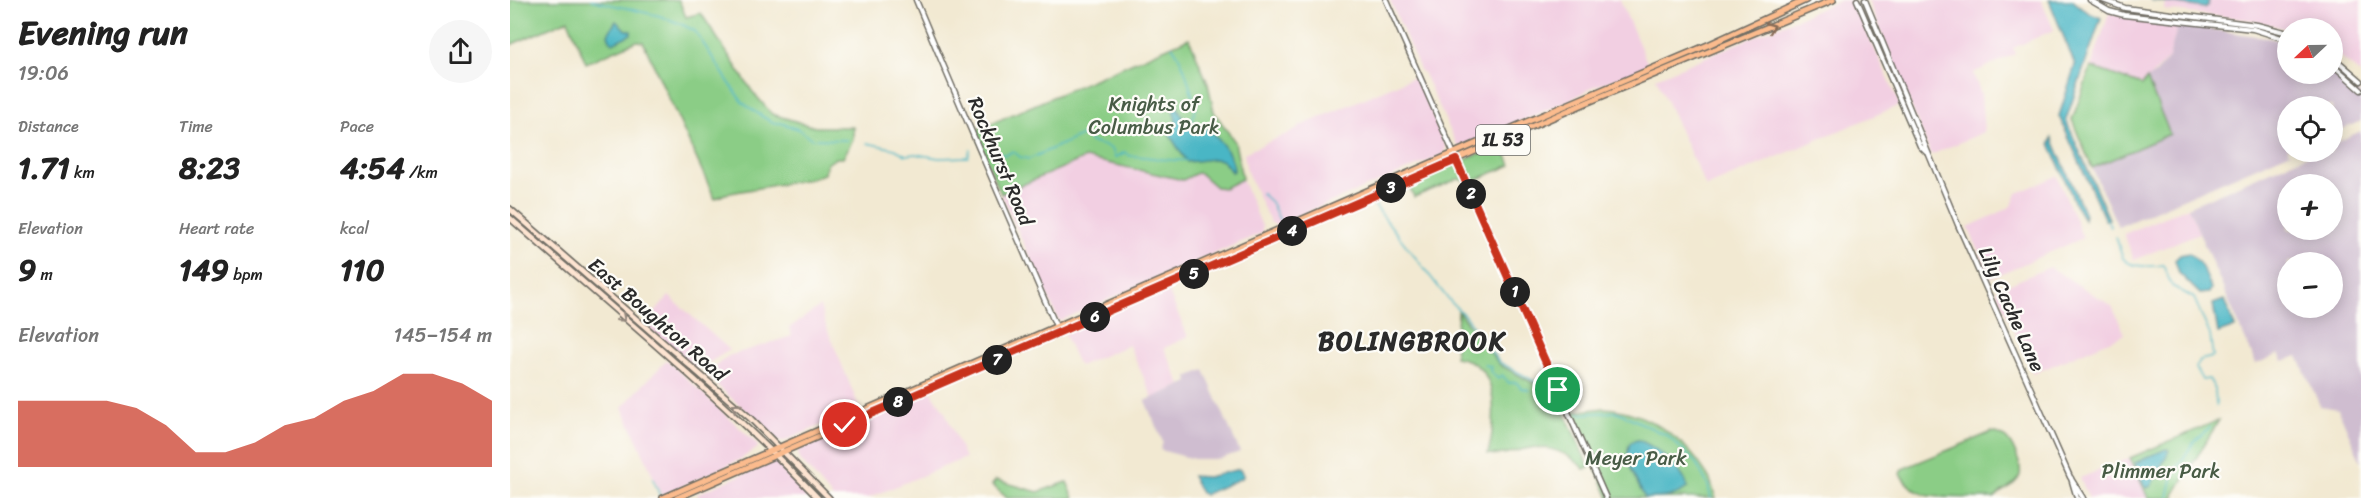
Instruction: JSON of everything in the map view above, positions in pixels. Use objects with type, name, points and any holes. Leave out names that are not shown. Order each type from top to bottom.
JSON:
[{"type":"main road","name":"IL 53","points":[[677,498],[784,453],[1057,330],[1697,50],[1806,0]]},
{"type":"main road","name":"IL 53","points":[[1454,157],[1833,0]]},
{"type":"main road","name":"East Boughton Road","points":[[510,209],[750,418],[829,498]]},
{"type":"main road","name":"East Boughton Road","points":[[510,218],[772,450],[818,498]]},
{"type":"main road","name":"IL 53","points":[[663,498],[1057,330]]},
{"type":"street","name":"Rockhurst Road","points":[[916,0],[1057,330]]},
{"type":"street","points":[[1386,0],[1606,498]]},
{"type":"street","name":"Lily Cache Lane","points":[[1857,0],[1920,146],[1927,153]]},
{"type":"street","name":"Lily Cache Lane","points":[[1865,0],[1926,143],[1927,153],[2070,477],[2077,498]]},
{"type":"street","points":[[2090,0],[2109,11],[2124,15],[2253,30],[2277,37]]},
{"type":"street","points":[[2103,0],[2125,8],[2257,25],[2277,30]]},
{"type":"street","points":[[2343,65],[2361,81]]},
{"type":"street","points":[[2343,74],[2361,90]]},
{"type":"street","name":"Lily Cache Lane","points":[[2070,477],[2083,498]]},
{"type":"shaded area","points":[[1390,0],[1620,0],[1649,67],[1593,87],[1572,99],[1458,147],[1421,72]]},
{"type":"shaded area","points":[[1841,0],[1853,1],[1900,105],[1706,187],[1656,78]]},
{"type":"shaded area","points":[[1868,0],[2041,0],[2054,30],[2013,48],[2015,54],[1973,73],[1981,94],[1984,132],[1931,155]]},
{"type":"shaded area","points":[[2165,0],[2361,0],[2361,74],[2343,59],[2343,18],[2277,18],[2277,26],[2251,20],[2164,10]]},
{"type":"shaded area","points":[[2109,13],[2178,24],[2169,58],[2142,85],[2091,67]]},
{"type":"shaded area","points":[[2178,24],[2274,39],[2277,40],[2277,84],[2343,84],[2343,78],[2361,95],[2361,121],[2343,129],[2343,96],[2277,96],[2277,158],[2118,227],[2092,168],[2170,134],[2147,79],[2155,74],[2169,58]]},
{"type":"shaded area","points":[[1416,76],[1446,147],[1443,155],[1276,225],[1270,222],[1247,172],[1244,153]]},
{"type":"shaded area","points":[[2361,131],[2361,462],[2338,409],[2320,406],[2298,356],[2283,361],[2279,354],[2256,364],[2188,207],[2292,162],[2343,162],[2343,139]]},
{"type":"shaded area","points":[[1085,158],[1183,180],[1197,173],[1216,187],[1224,188],[1242,179],[1262,226],[1262,233],[1059,321],[1001,194]]},
{"type":"shaded area","points":[[2057,176],[2083,238],[1991,278],[1968,227],[2007,209],[2012,205],[2017,193]]},
{"type":"shaded area","points":[[2188,207],[2199,233],[2134,260],[2124,234]]},
{"type":"shaded area","points":[[2050,267],[2112,306],[2125,334],[2033,374],[1996,290]]},
{"type":"shaded area","points":[[1167,288],[1188,337],[1164,348],[1181,385],[1153,398],[1129,345],[1079,366],[1064,334]]},
{"type":"shaded area","points":[[669,296],[730,350],[695,369],[644,324]]},
{"type":"shaded area","points":[[820,306],[860,409],[784,441],[777,440],[705,374],[728,356],[792,336],[789,328]]},
{"type":"shaded area","points":[[667,360],[757,444],[758,448],[739,460],[662,496],[622,407]]},
{"type":"shaded area","points":[[1204,370],[1240,452],[1219,459],[1194,459],[1160,450],[1163,442],[1145,401],[1189,382],[1187,377]]},
{"type":"shaded area","points":[[931,391],[945,412],[965,458],[868,498],[833,498],[798,457],[799,449]]},
{"type":"shaded area","points":[[2130,458],[2148,498],[2089,498],[2080,478]]},
{"type":"shaded area","points":[[775,461],[814,498],[699,498],[697,494]]},
{"type":"green space","points":[[510,0],[679,0],[686,17],[701,13],[752,91],[772,114],[815,127],[853,127],[853,139],[843,158],[836,158],[827,164],[824,174],[809,179],[725,194],[715,199],[643,42],[637,41],[586,63],[568,20],[510,45]]},
{"type":"green space","name":"Knights of Columbus Park","points":[[1189,38],[1208,84],[1214,112],[1235,142],[1242,179],[1224,188],[1216,187],[1197,173],[1183,180],[1085,158],[1001,194],[976,130]]},
{"type":"green space","points":[[2091,67],[2142,85],[2147,79],[2170,134],[2092,168],[2072,120]]},
{"type":"green space","points":[[1502,144],[1511,165],[1471,182],[1458,179],[1414,197],[1408,184]]},
{"type":"green space","points":[[1458,311],[1500,365],[1533,383],[1542,390],[1548,401],[1562,407],[1589,467],[1584,469],[1572,458],[1550,449],[1534,448],[1503,454],[1488,454],[1493,425],[1492,395],[1488,381],[1481,370],[1470,361],[1455,357]]},
{"type":"green space","name":"Meyer Park","points":[[1604,408],[1620,410],[1650,421],[1677,439],[1689,450],[1708,476],[1716,498],[1609,498],[1571,412]]},
{"type":"green space","name":"Plimmer Park","points":[[2219,420],[2174,495],[2175,498],[2148,498],[2130,458]]},
{"type":"green space","points":[[1992,432],[2004,436],[2009,441],[2021,471],[2017,480],[1995,498],[1925,495],[1911,487],[1900,474],[1902,469]]},
{"type":"green space","points":[[996,480],[1038,492],[1067,482],[1074,498],[1007,498],[992,485]]},
{"type":"water","points":[[2049,0],[2072,0],[2089,13],[2101,18],[2066,120],[2109,219],[2105,220],[2059,116],[2075,65]]},
{"type":"water","points":[[2150,0],[2209,0],[2208,5],[2204,8]]},
{"type":"water","points":[[616,21],[631,31],[631,34],[613,43],[608,34]]},
{"type":"water","points":[[1175,102],[1183,118],[1201,125],[1218,139],[1231,158],[1234,171],[1232,172],[1222,160],[1187,162],[1169,134],[1176,122],[1172,103]]},
{"type":"water","points":[[2052,138],[2085,214],[2084,219],[2076,206],[2053,151],[2050,143]]},
{"type":"water","points":[[2189,253],[2197,260],[2205,274],[2211,289],[2209,293],[2200,294],[2179,273],[2175,260],[2180,255]]},
{"type":"water","points":[[2224,300],[2235,327],[2218,333],[2213,304]]},
{"type":"water","points":[[1638,440],[1653,447],[1668,459],[1688,487],[1673,495],[1645,498],[1629,463],[1628,455],[1631,442]]},
{"type":"water","points":[[2166,449],[2169,450],[2167,455],[2151,486],[2147,488],[2135,463]]},
{"type":"water","points":[[1239,469],[1244,475],[1242,478],[1204,495],[1192,476],[1208,477]]},
{"type":"waterway","points":[[591,0],[660,16],[695,31],[742,102],[757,113],[773,123],[781,123],[798,129],[812,139],[847,140]]},
{"type":"waterway","points":[[1172,46],[1184,68],[1196,108],[1191,122]]},
{"type":"waterway","points":[[989,150],[1006,155],[1013,151],[1020,157],[1029,159],[1083,135],[1091,142],[1112,150],[1115,158],[1125,152],[1130,156],[1187,160]]},
{"type":"waterway","points":[[867,143],[895,149],[906,155],[915,154],[939,158],[968,157],[970,150]]},
{"type":"waterway","points":[[1261,193],[1271,202],[1280,221]]},
{"type":"waterway","points":[[1372,202],[1448,299],[1465,316],[1499,362],[1538,383],[1557,403]]},
{"type":"waterway","points":[[2107,220],[2111,227]]},
{"type":"waterway","points":[[2116,237],[2125,260],[2140,266],[2163,265],[2172,286],[2194,298],[2210,335],[2213,357],[2200,360],[2196,368],[2202,380],[2209,379],[2215,389],[2216,406]]},
{"type":"waterway","points":[[1484,365],[1491,366],[1490,371],[1498,379],[1502,375],[1509,383],[1516,382],[1521,388],[1530,390]]},
{"type":"waterway","points":[[1578,414],[1618,412],[1668,436],[1696,463],[1708,485],[1711,498]]},
{"type":"waterway","points":[[2168,498],[2173,474],[2194,442],[2210,427]]},
{"type":"waterway","points":[[653,479],[660,496]]},
{"type":"district","name":"BOLINGBROOK","points":[[1412,341]]},
{"type":"route","points":[[845,425],[1456,160],[1558,390]]}]
